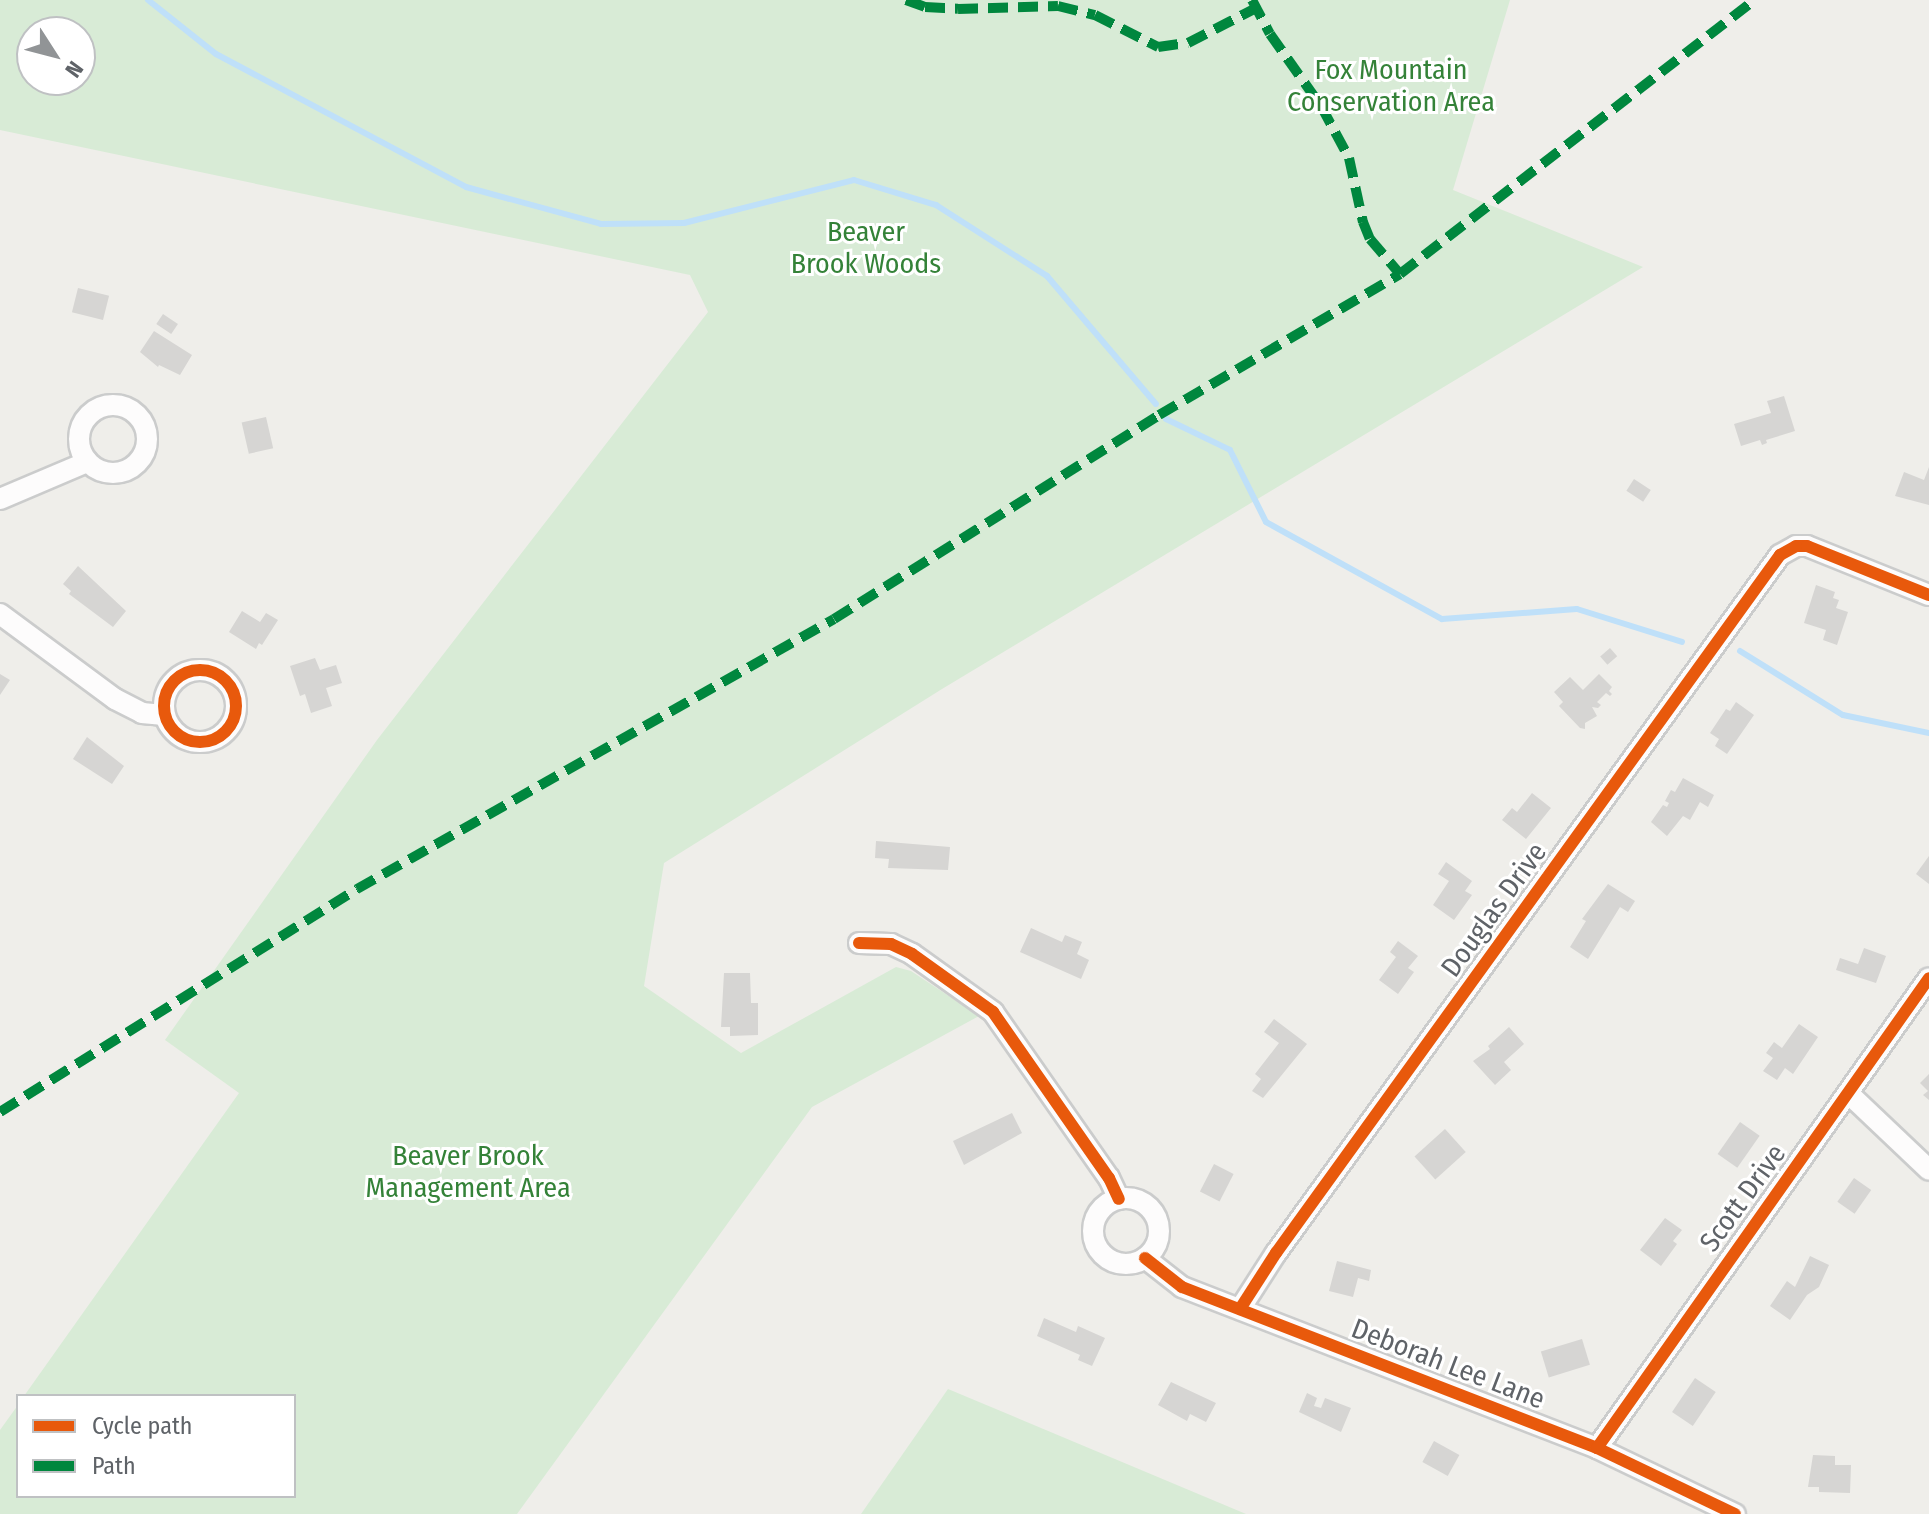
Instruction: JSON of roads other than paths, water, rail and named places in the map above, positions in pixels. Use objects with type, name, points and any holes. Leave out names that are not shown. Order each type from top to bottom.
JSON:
[{"type":"street","points":[[0,499],[87,462]]},
{"type":"street","name":"Douglas Drive","points":[[1240,1309],[1285,1240],[1780,555],[1796,546],[1842,558],[1929,595]]},
{"type":"street","points":[[0,614],[115,699],[142,713],[164,715]]},
{"type":"street","points":[[859,943],[891,944],[912,954],[993,1012],[1109,1178],[1119,1199]]},
{"type":"street","name":"Scott Drive","points":[[1597,1448],[1929,978]]},
{"type":"street","points":[[1849,1094],[1929,1170]]},
{"type":"street","points":[[1119,1199],[1144,1204],[1157,1221],[1157,1241],[1145,1258],[1135,1263],[1115,1263],[1096,1247],[1093,1236],[1097,1214],[1119,1199]]},
{"type":"street","name":"Deborah Lee Lane","points":[[1145,1258],[1182,1287],[1597,1448],[1735,1514]]},
{"type":"waterway","points":[[148,0],[216,54],[466,187],[601,224],[684,223],[854,180],[936,205],[1047,276],[1156,404]]},
{"type":"waterway","points":[[1166,419],[1230,450],[1266,522],[1442,619],[1577,609],[1682,642]]},
{"type":"waterway","points":[[1740,651],[1843,715],[1929,733]]},
{"type":"park label","name":"Fox Mountain Conservation Area","points":[[1391,86]]},
{"type":"park label","name":"Beaver Brook Woods","points":[[866,248]]},
{"type":"park label","name":"Beaver Brook Management Area","points":[[468,1172]]}]
